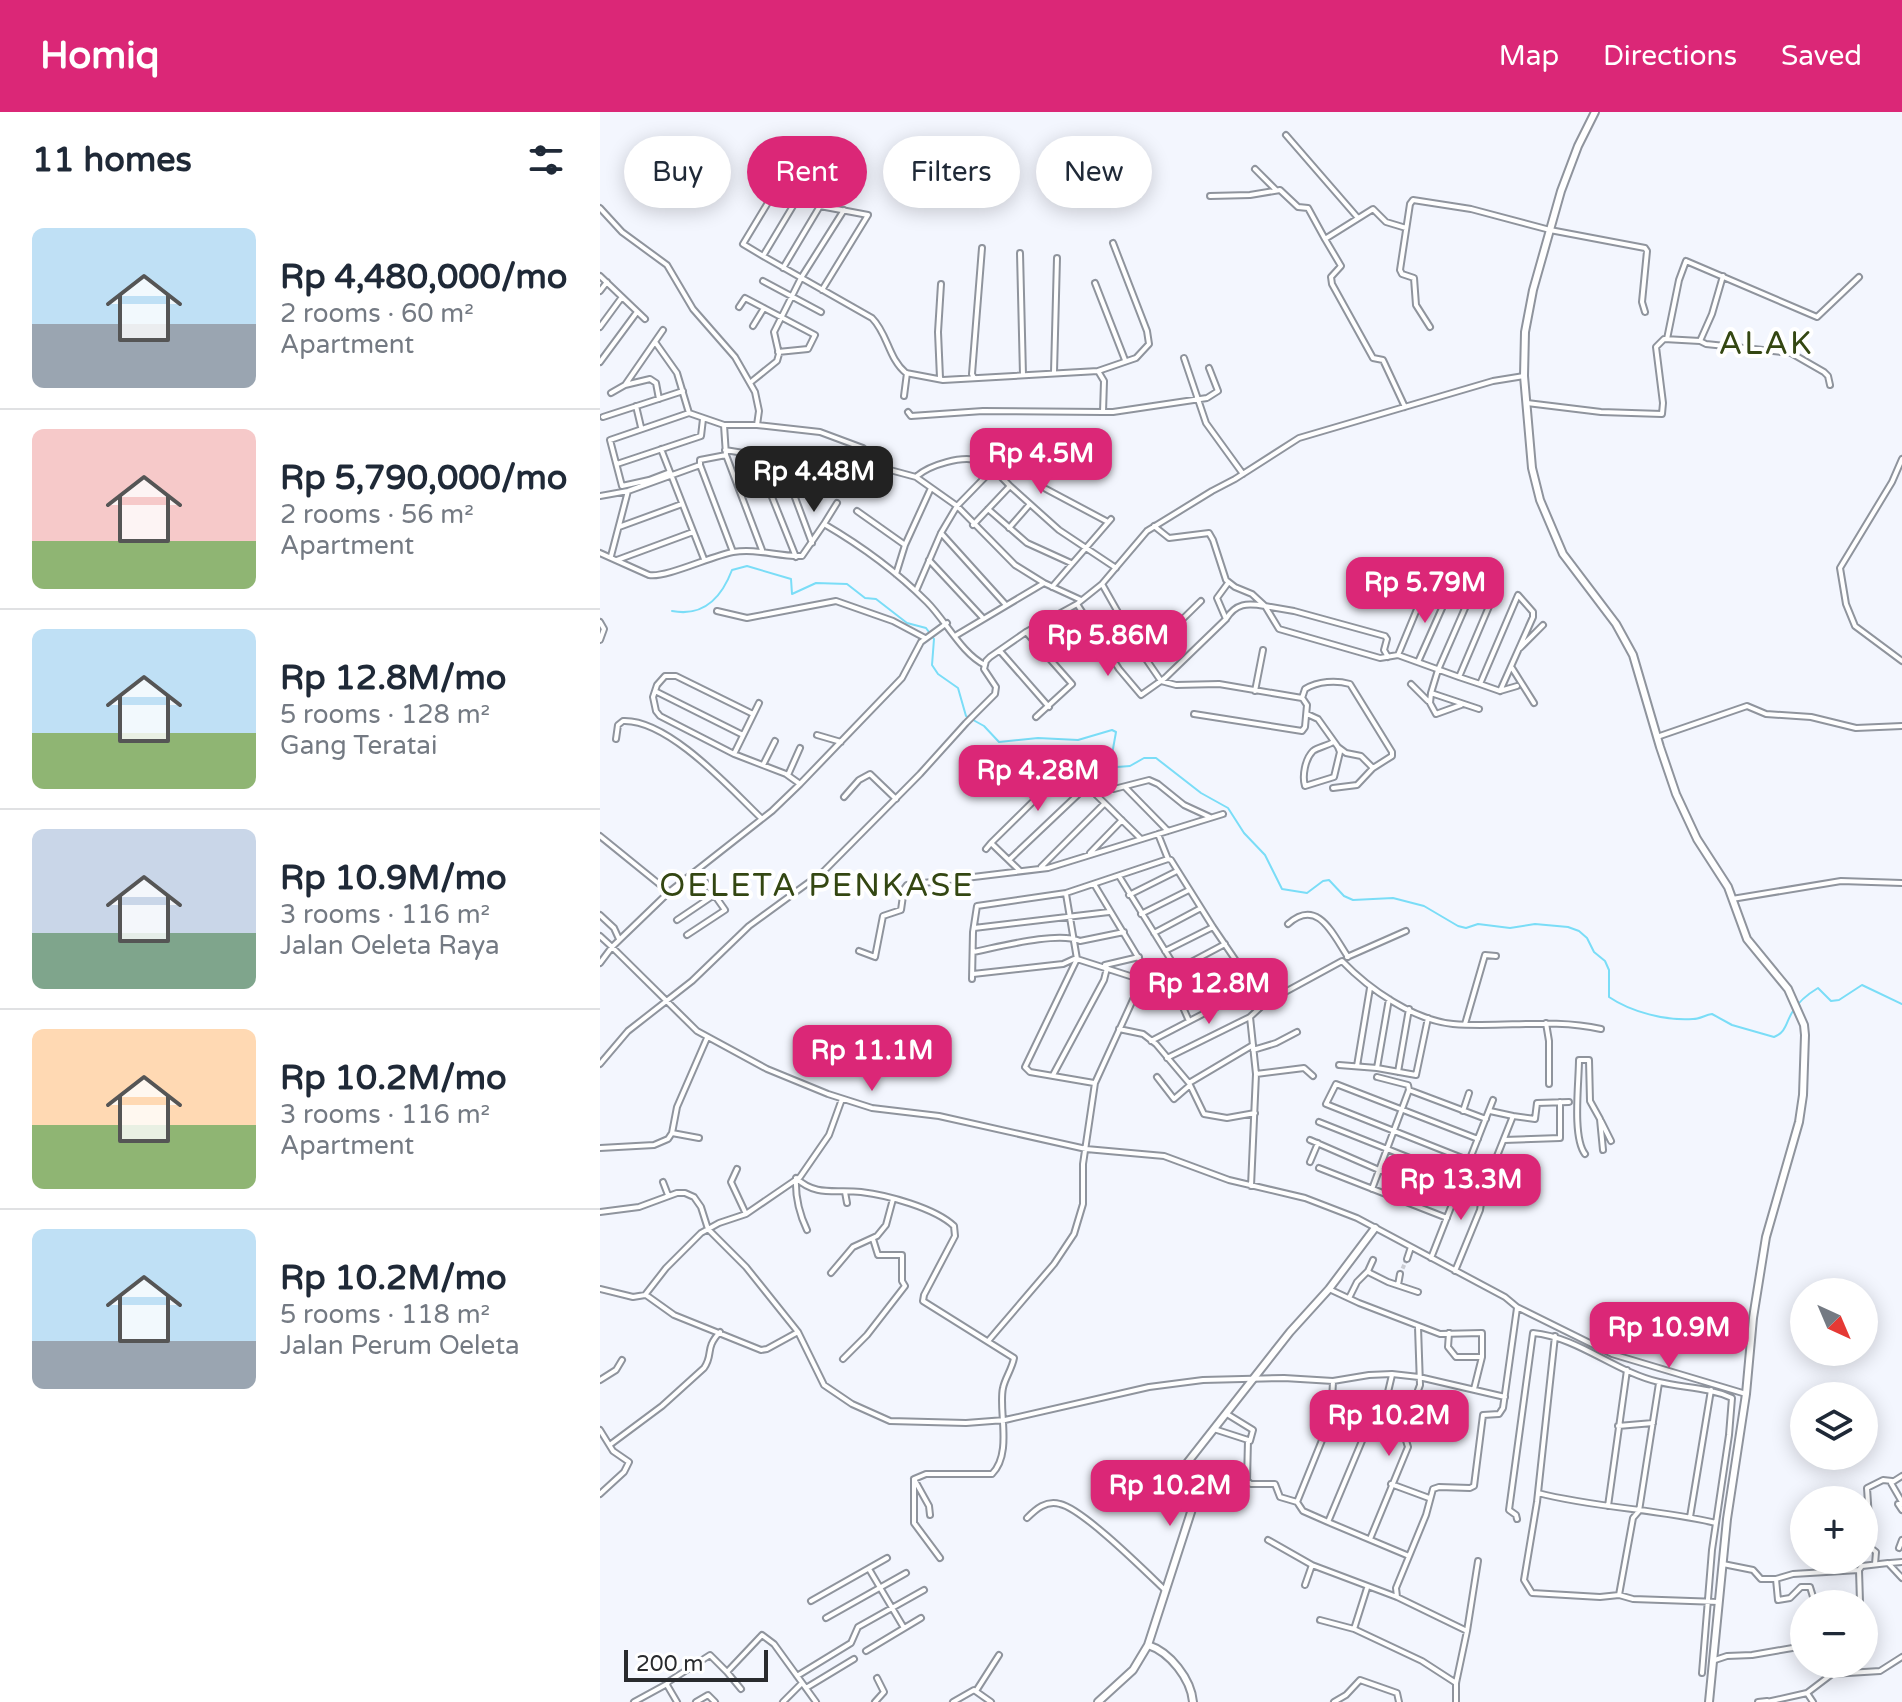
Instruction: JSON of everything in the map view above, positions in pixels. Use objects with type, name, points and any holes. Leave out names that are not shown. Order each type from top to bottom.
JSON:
[{"type":"street","points":[[1595,112],[1571,163],[1533,290],[1525,332],[1524,376],[1532,468],[1549,524],[1563,554],[1626,641],[1638,668],[1676,794],[1697,839],[1719,872],[1747,939],[1774,969],[1792,999],[1805,1035],[1803,1101],[1766,1237],[1753,1318],[1746,1394],[1722,1564],[1709,1702]]},
{"type":"street","points":[[1286,135],[1358,218]]},
{"type":"street","points":[[1255,169],[1276,190]]},
{"type":"street","points":[[1210,196],[1250,195],[1280,190],[1298,207],[1308,208],[1341,266],[1331,277],[1332,284],[1373,358],[1383,360],[1405,407]]},
{"type":"street","points":[[1430,327],[1416,305],[1414,278],[1400,272],[1410,204],[1417,199],[1645,248],[1642,302],[1645,312]]},
{"type":"street","points":[[783,269],[820,206],[868,215],[822,290]]},
{"type":"street","points":[[600,208],[622,232],[667,265],[693,309],[726,346],[751,382],[758,406],[757,425]]},
{"type":"street","points":[[765,208],[743,244],[872,318],[881,328],[897,365],[907,373],[940,378],[1098,371],[1136,358],[1146,350],[1149,335],[1113,243]]},
{"type":"street","points":[[763,256],[792,208]]},
{"type":"street","points":[[1325,239],[1373,209],[1383,220],[1406,228]]},
{"type":"street","points":[[751,382],[774,365],[778,352],[774,332],[801,278],[844,210]]},
{"type":"street","points":[[974,378],[974,337],[982,248]]},
{"type":"street","points":[[1020,253],[1023,375]]},
{"type":"street","points":[[1054,372],[1057,258]]},
{"type":"street","points":[[1667,339],[1685,262],[1689,261],[1820,318],[1836,297],[1859,277]]},
{"type":"street","points":[[600,276],[645,319]]},
{"type":"street","points":[[1700,341],[1723,276]]},
{"type":"street","points":[[763,281],[821,312]]},
{"type":"street","points":[[600,291],[607,282]]},
{"type":"street","points":[[1095,283],[1125,360]]},
{"type":"street","points":[[940,378],[938,332],[941,284]]},
{"type":"street","points":[[600,327],[622,297]]},
{"type":"street","points":[[739,307],[745,298],[815,335],[808,349],[778,352]]},
{"type":"street","points":[[753,326],[764,308]]},
{"type":"street","points":[[600,362],[637,312]]},
{"type":"street","points":[[625,385],[663,330]]},
{"type":"street","points":[[1527,403],[1661,415],[1663,403],[1656,347],[1659,341],[1667,339],[1791,353],[1824,372],[1830,385]]},
{"type":"street","points":[[655,342],[677,373],[689,413]]},
{"type":"street","points":[[776,342],[792,350]]},
{"type":"street","points":[[1184,358],[1206,423],[1243,474]]},
{"type":"street","points":[[908,412],[911,416],[983,411],[1129,410],[1207,398],[1218,393],[1209,368]]},
{"type":"street","points":[[1098,371],[1104,381],[1103,412]]},
{"type":"street","points":[[904,396],[907,373]]},
{"type":"street","points":[[600,1064],[628,1031],[692,981],[749,926],[823,872],[896,799],[996,691],[984,669],[1000,650],[1079,602],[1102,584],[1139,539],[1154,526],[1307,434],[1493,381],[1524,376]]},
{"type":"street","points":[[611,393],[625,385],[651,379],[656,383],[659,399]]},
{"type":"street","points":[[603,417],[683,391]]},
{"type":"street","points":[[636,406],[641,428]]},
{"type":"street","points":[[700,465],[623,486],[607,442],[689,413],[724,425],[820,432],[863,448],[890,470],[916,477],[957,506],[1015,565],[1079,602],[1119,669],[1138,693],[1143,694],[1161,681],[1238,606],[1249,604],[1294,611],[1385,636],[1384,650],[1388,657]]},
{"type":"street","points":[[617,464],[701,436],[703,419]]},
{"type":"street","points":[[724,425],[725,453],[762,550]]},
{"type":"street","points":[[661,449],[704,559]]},
{"type":"street","points":[[733,552],[700,460],[725,453],[830,467]]},
{"type":"street","points":[[756,457],[796,557]]},
{"type":"street","points":[[916,477],[936,465],[972,459],[993,469],[1059,530],[1116,568]]},
{"type":"street","points":[[1902,459],[1892,482],[1840,568],[1846,604],[1855,626],[1902,661]]},
{"type":"street","points":[[781,460],[812,543]]},
{"type":"street","points":[[916,591],[941,533],[957,506],[993,469]]},
{"type":"street","points":[[600,496],[628,491],[670,473]]},
{"type":"street","points":[[973,525],[1010,486]]},
{"type":"street","points":[[896,574],[905,545],[931,488]]},
{"type":"street","points":[[1046,489],[1109,520],[1052,587]]},
{"type":"street","points":[[611,556],[628,491]]},
{"type":"street","points":[[600,553],[658,576],[733,552],[762,550],[796,557],[804,555],[837,503]]},
{"type":"street","points":[[619,527],[682,504]]},
{"type":"street","points":[[1009,528],[1030,504]]},
{"type":"street","points":[[988,509],[1033,546],[1071,563]]},
{"type":"street","points":[[857,511],[905,545]]},
{"type":"street","points":[[824,524],[916,591],[947,623],[972,657],[985,665]]},
{"type":"street","points":[[1154,526],[1169,538],[1210,534],[1228,582],[1252,594],[1265,606],[1279,629],[1380,658],[1398,655],[1500,691],[1517,686]]},
{"type":"street","points":[[617,560],[693,532]]},
{"type":"street","points":[[941,533],[1006,605]]},
{"type":"street","points":[[929,560],[982,618]]},
{"type":"street","points":[[1226,619],[1217,598],[1228,582]]},
{"type":"street","points":[[955,636],[1044,583]]},
{"type":"street","points":[[1102,584],[1161,681],[1176,685],[1219,684],[1302,698],[1306,701],[1307,714],[1305,730],[1302,731],[1194,714]]},
{"type":"street","points":[[1398,655],[1427,585]]},
{"type":"street","points":[[1459,677],[1496,590]]},
{"type":"street","points":[[1480,684],[1518,595],[1533,612],[1500,691]]},
{"type":"street","points":[[1418,662],[1447,597]]},
{"type":"street","points":[[1430,703],[1438,670],[1469,599]]},
{"type":"street","points":[[717,611],[747,618],[836,601],[927,637]]},
{"type":"street","points":[[1145,656],[1201,601]]},
{"type":"street","points":[[600,622],[604,629],[600,640]]},
{"type":"street","points":[[600,962],[619,939],[669,892],[800,784],[902,678],[915,650],[947,623]]},
{"type":"street","points":[[1520,648],[1543,625]]},
{"type":"street","points":[[1026,632],[1071,681],[1071,687],[1036,717]]},
{"type":"street","points":[[1000,650],[1049,707]]},
{"type":"street","points":[[1255,691],[1263,650]]},
{"type":"street","points":[[1511,666],[1534,703]]},
{"type":"street","points":[[753,714],[676,676],[665,676],[655,691],[654,704],[660,716],[734,754],[788,775],[800,784]]},
{"type":"street","points":[[1302,698],[1305,689],[1310,686],[1333,682],[1350,684],[1393,754],[1373,768],[1357,785],[1333,788]]},
{"type":"street","points":[[1411,684],[1423,693],[1436,714],[1463,704]]},
{"type":"street","points":[[655,691],[743,735]]},
{"type":"street","points":[[1431,693],[1479,709]]},
{"type":"street","points":[[734,754],[759,703]]},
{"type":"street","points":[[1657,737],[1747,706],[1766,714],[1811,717],[1856,728],[1902,726]]},
{"type":"street","points":[[1307,714],[1318,719],[1338,747],[1346,753],[1361,756],[1373,768]]},
{"type":"street","points":[[616,739],[617,727],[623,721],[648,726],[684,749],[761,818]]},
{"type":"street","points":[[817,735],[841,742]]},
{"type":"street","points":[[763,765],[775,741]]},
{"type":"street","points":[[1333,742],[1314,751],[1309,758],[1304,773],[1305,786],[1334,777],[1340,752],[1338,747]]},
{"type":"street","points":[[788,775],[800,748]]},
{"type":"street","points":[[1042,766],[1063,768],[1088,764],[1094,768],[1098,778],[1114,789],[1138,781],[1153,781],[1181,804],[1212,817]]},
{"type":"street","points":[[1063,768],[1074,773],[1141,839]]},
{"type":"street","points":[[986,849],[1063,768]]},
{"type":"street","points":[[844,797],[859,780],[870,774],[896,799]]},
{"type":"street","points":[[1010,859],[1087,786]]},
{"type":"street","points":[[1125,787],[1168,831]]},
{"type":"street","points":[[1039,869],[1104,804]]},
{"type":"street","points":[[859,951],[875,957],[883,916],[901,910],[907,885],[1039,869],[1223,814]]},
{"type":"street","points":[[1090,853],[1122,820]]},
{"type":"street","points":[[1158,834],[1168,859],[1265,1003]]},
{"type":"street","points":[[600,836],[669,892]]},
{"type":"street","points":[[991,843],[1020,871]]},
{"type":"street","points":[[1155,984],[1077,959],[1063,964],[973,976],[975,908],[1066,893],[1168,859]]},
{"type":"street","points":[[687,935],[725,910],[697,870]]},
{"type":"street","points":[[1129,895],[1177,871]]},
{"type":"street","points":[[1119,876],[1190,991]]},
{"type":"street","points":[[1732,899],[1841,881],[1902,883]]},
{"type":"street","points":[[1094,884],[1166,1000],[1238,966]]},
{"type":"street","points":[[1141,914],[1190,890]]},
{"type":"street","points":[[1066,893],[1077,959],[1025,1066],[1030,1072],[1095,1083]]},
{"type":"street","points":[[677,920],[714,895]]},
{"type":"street","points":[[1154,933],[1201,908]]},
{"type":"street","points":[[974,928],[1109,912]]},
{"type":"street","points":[[600,915],[611,925],[619,939]]},
{"type":"street","points":[[1288,924],[1300,915],[1312,915],[1323,921],[1345,959],[1370,988],[1428,1018],[1465,1024],[1578,1024],[1601,1029]]},
{"type":"street","points":[[1164,951],[1213,927]]},
{"type":"street","points":[[1167,1058],[1250,1017],[1265,1003],[1345,959],[1406,931]]},
{"type":"street","points":[[973,952],[1056,938],[1080,941],[1124,932]]},
{"type":"street","points":[[600,936],[707,1038],[767,1069],[842,1099],[881,1109],[939,1116],[1086,1149],[1164,1156],[1251,1186],[1305,1198],[1375,1228],[1505,1297],[1517,1307],[1628,1360],[1746,1394]]},
{"type":"street","points":[[1177,970],[1225,944]]},
{"type":"street","points":[[1465,1024],[1485,955],[1496,956]]},
{"type":"street","points":[[1104,967],[1139,957]]},
{"type":"street","points":[[1053,1075],[1104,980],[1104,967]]},
{"type":"street","points":[[989,1340],[1054,1264],[1074,1234],[1083,1204],[1083,1164],[1095,1083],[1142,980]]},
{"type":"street","points":[[1151,1041],[1253,988]]},
{"type":"street","points":[[1357,1066],[1370,988]]},
{"type":"street","points":[[1178,996],[1189,1021]]},
{"type":"street","points":[[1377,1068],[1389,999]]},
{"type":"street","points":[[1398,1072],[1409,1009]]},
{"type":"street","points":[[1250,1017],[1256,1074],[1251,1186]]},
{"type":"street","points":[[1339,1065],[1414,1075],[1418,1072],[1428,1018]]},
{"type":"street","points":[[1546,1023],[1549,1084]]},
{"type":"street","points":[[1119,1029],[1143,1034],[1151,1041],[1189,1085],[1199,1109],[1206,1115],[1227,1118],[1255,1113]]},
{"type":"street","points":[[1157,1077],[1174,1099],[1189,1085],[1253,1048],[1276,1043],[1297,1032]]},
{"type":"street","points":[[600,1148],[661,1143],[672,1133],[677,1107],[707,1038]]},
{"type":"street","points":[[1585,1154],[1580,1148],[1579,1060],[1589,1060],[1591,1104],[1611,1141]]},
{"type":"street","points":[[1256,1074],[1304,1068],[1313,1076]]},
{"type":"street","points":[[1372,1189],[1409,1090],[1408,1085],[1377,1077]]},
{"type":"street","points":[[1470,1161],[1326,1104],[1336,1084],[1478,1139]]},
{"type":"street","points":[[1409,1090],[1486,1119]]},
{"type":"street","points":[[1463,1111],[1469,1093]]},
{"type":"street","points":[[600,1289],[633,1297],[645,1295],[679,1253],[708,1229],[746,1214],[805,1172],[823,1144],[842,1099]]},
{"type":"street","points":[[1431,1258],[1493,1100]]},
{"type":"street","points":[[1504,1140],[1560,1138],[1560,1102]]},
{"type":"street","points":[[1490,1111],[1535,1119],[1537,1103],[1569,1102]]},
{"type":"street","points":[[1578,1103],[1591,1104]]},
{"type":"street","points":[[1455,1271],[1513,1116]]},
{"type":"street","points":[[1600,1119],[1603,1150]]},
{"type":"street","points":[[1319,1122],[1463,1178]]},
{"type":"street","points":[[672,1133],[699,1138]]},
{"type":"street","points":[[1310,1140],[1455,1199]]},
{"type":"street","points":[[1310,1162],[1318,1143]]},
{"type":"street","points":[[1319,1168],[1447,1218]]},
{"type":"street","points":[[737,1169],[731,1182],[746,1214]]},
{"type":"street","points":[[796,1178],[807,1189],[862,1192],[893,1199],[936,1213],[954,1226],[955,1236],[923,1301],[1014,1358],[1002,1390],[1005,1420],[996,1470],[992,1474],[926,1474],[914,1479]]},
{"type":"street","points":[[796,1178],[799,1213],[807,1230]]},
{"type":"street","points":[[663,1182],[668,1195]]},
{"type":"street","points":[[600,1212],[639,1207],[681,1192],[694,1197],[701,1207],[708,1229],[746,1267],[798,1332],[828,1389],[890,1421],[966,1423],[1005,1420],[1149,1387],[1203,1380],[1284,1378],[1333,1381],[1392,1374],[1419,1377],[1505,1397]]},
{"type":"street","points":[[845,1192],[847,1203]]},
{"type":"street","points":[[831,1273],[855,1245],[873,1239],[886,1225],[893,1199]]},
{"type":"street","points":[[1098,1702],[1133,1670],[1148,1645],[1192,1509],[1188,1495],[1178,1482],[1179,1476],[1375,1228]]},
{"type":"street","points":[[843,1359],[867,1335],[905,1286],[902,1281],[902,1255],[878,1255],[873,1239]]},
{"type":"street","points":[[1407,1259],[1411,1247]]},
{"type":"street","points":[[1349,1298],[1373,1260]]},
{"type":"street","points":[[1368,1271],[1418,1292]]},
{"type":"street","points":[[1398,1285],[1400,1274]]},
{"type":"street","points":[[1329,1289],[1440,1334],[1483,1333],[1482,1357],[1474,1389]]},
{"type":"street","points":[[645,1295],[674,1315],[764,1350],[798,1332]]},
{"type":"street","points":[[1397,1597],[1396,1588],[1426,1515],[1429,1498],[1436,1488],[1473,1487],[1483,1415],[1501,1412],[1505,1397],[1517,1307]]},
{"type":"street","points":[[1370,1540],[1408,1447],[1403,1431],[1416,1400],[1418,1327]]},
{"type":"street","points":[[611,1444],[662,1406],[704,1368],[709,1359],[709,1347],[720,1332]]},
{"type":"street","points":[[1449,1333],[1448,1349],[1456,1357],[1482,1357]]},
{"type":"street","points":[[1517,1519],[1509,1510],[1532,1335],[1555,1336],[1659,1383],[1711,1390],[1729,1396],[1733,1401],[1716,1523],[1702,1673]]},
{"type":"street","points":[[1555,1336],[1538,1493],[1524,1580],[1529,1590],[1600,1597],[1619,1595],[1633,1599],[1719,1602]]},
{"type":"street","points":[[600,1380],[616,1370],[622,1360]]},
{"type":"street","points":[[1608,1506],[1627,1370]]},
{"type":"street","points":[[1328,1522],[1388,1392],[1392,1374]]},
{"type":"street","points":[[1297,1502],[1331,1418],[1333,1381]]},
{"type":"street","points":[[1619,1595],[1633,1518],[1639,1511],[1659,1383]]},
{"type":"street","points":[[1690,1517],[1711,1390]]},
{"type":"street","points":[[1227,1414],[1253,1430],[1248,1443],[1247,1481],[1251,1484],[1275,1484],[1280,1497],[1297,1502],[1303,1511],[1409,1556]]},
{"type":"street","points":[[1331,1418],[1366,1434]]},
{"type":"street","points":[[1618,1426],[1653,1423]]},
{"type":"street","points":[[1214,1429],[1246,1439],[1248,1443]]},
{"type":"street","points":[[600,1430],[612,1449],[629,1462],[629,1466],[600,1494]]},
{"type":"street","points":[[1871,1486],[1902,1476]]},
{"type":"street","points":[[914,1479],[929,1506],[930,1515]]},
{"type":"street","points":[[914,1479],[914,1523],[940,1558]]},
{"type":"street","points":[[1892,1481],[1902,1505]]},
{"type":"street","points":[[1391,1484],[1429,1498]]},
{"type":"street","points":[[1538,1493],[1716,1523]]},
{"type":"street","points":[[1027,1518],[1045,1504],[1065,1506],[1105,1536],[1166,1591]]},
{"type":"street","points":[[1268,1540],[1312,1565],[1397,1597],[1467,1631]]},
{"type":"street","points":[[1899,1548],[1902,1540]]},
{"type":"street","points":[[811,1601],[887,1558]]},
{"type":"street","points":[[1456,1702],[1456,1683],[1478,1561]]},
{"type":"street","points":[[1878,1564],[1902,1562]]},
{"type":"street","points":[[1888,1563],[1902,1578]]},
{"type":"street","points":[[1722,1564],[1753,1570],[1761,1579],[1793,1574]]},
{"type":"street","points":[[1305,1585],[1312,1565]]},
{"type":"street","points":[[869,1569],[904,1628]]},
{"type":"street","points":[[826,1618],[906,1573]]},
{"type":"street","points":[[1776,1579],[1778,1600],[1790,1598]]},
{"type":"street","points":[[1354,1629],[1367,1588]]},
{"type":"street","points":[[797,1676],[851,1643],[858,1627],[924,1590]]},
{"type":"street","points":[[866,1651],[921,1618]]},
{"type":"street","points":[[1320,1620],[1354,1629],[1422,1661],[1456,1683]]},
{"type":"street","points":[[727,1672],[762,1635],[770,1639],[815,1702]]},
{"type":"street","points":[[1148,1645],[1173,1663],[1189,1684],[1193,1702]]},
{"type":"street","points":[[1715,1660],[1790,1648]]},
{"type":"street","points":[[634,1702],[709,1655],[741,1689]]},
{"type":"street","points":[[976,1691],[999,1655]]},
{"type":"street","points":[[1878,1670],[1902,1657]]},
{"type":"street","points":[[806,1688],[854,1659]]},
{"type":"street","points":[[875,1702],[884,1692],[877,1678]]},
{"type":"street","points":[[1758,1702],[1807,1693],[1824,1678]]},
{"type":"street","points":[[1334,1702],[1346,1695],[1360,1680],[1397,1693],[1399,1702]]},
{"type":"street","points":[[783,1702],[802,1683]]},
{"type":"street","points":[[667,1684],[677,1702]]},
{"type":"street","points":[[953,1702],[974,1690],[991,1702]]},
{"type":"street","points":[[1807,1693],[1813,1702]]},
{"type":"street","points":[[696,1702],[708,1695],[715,1702]]},
{"type":"waterway","points":[[672,611],[693,611],[710,604],[732,570],[747,566],[791,579],[792,594],[816,583],[847,584],[865,598],[876,599],[907,623],[926,628],[934,639],[932,665],[938,674],[958,688],[966,716],[984,726],[999,742],[1038,738],[1078,740],[1112,730],[1116,732],[1111,760],[1117,767],[1130,766],[1144,758],[1156,758],[1201,793],[1228,808],[1244,833],[1265,855],[1282,889],[1307,893],[1329,880],[1344,896],[1353,900],[1393,898],[1424,906],[1466,928],[1478,924],[1510,928],[1535,924],[1568,927],[1587,938],[1594,952],[1605,961],[1609,970],[1609,997],[1638,1011],[1683,1019],[1712,1014],[1732,1025],[1774,1037],[1784,1029],[1798,1004],[1818,988],[1831,1001],[1839,1000],[1862,985],[1902,1004]]},
{"type":"tunnel","points":[[1400,1274],[1407,1259]]},
{"type":"district","name":"ALAK","points":[[1766,343]]},
{"type":"district","name":"OELETA PENKASE","points":[[817,885]]}]
